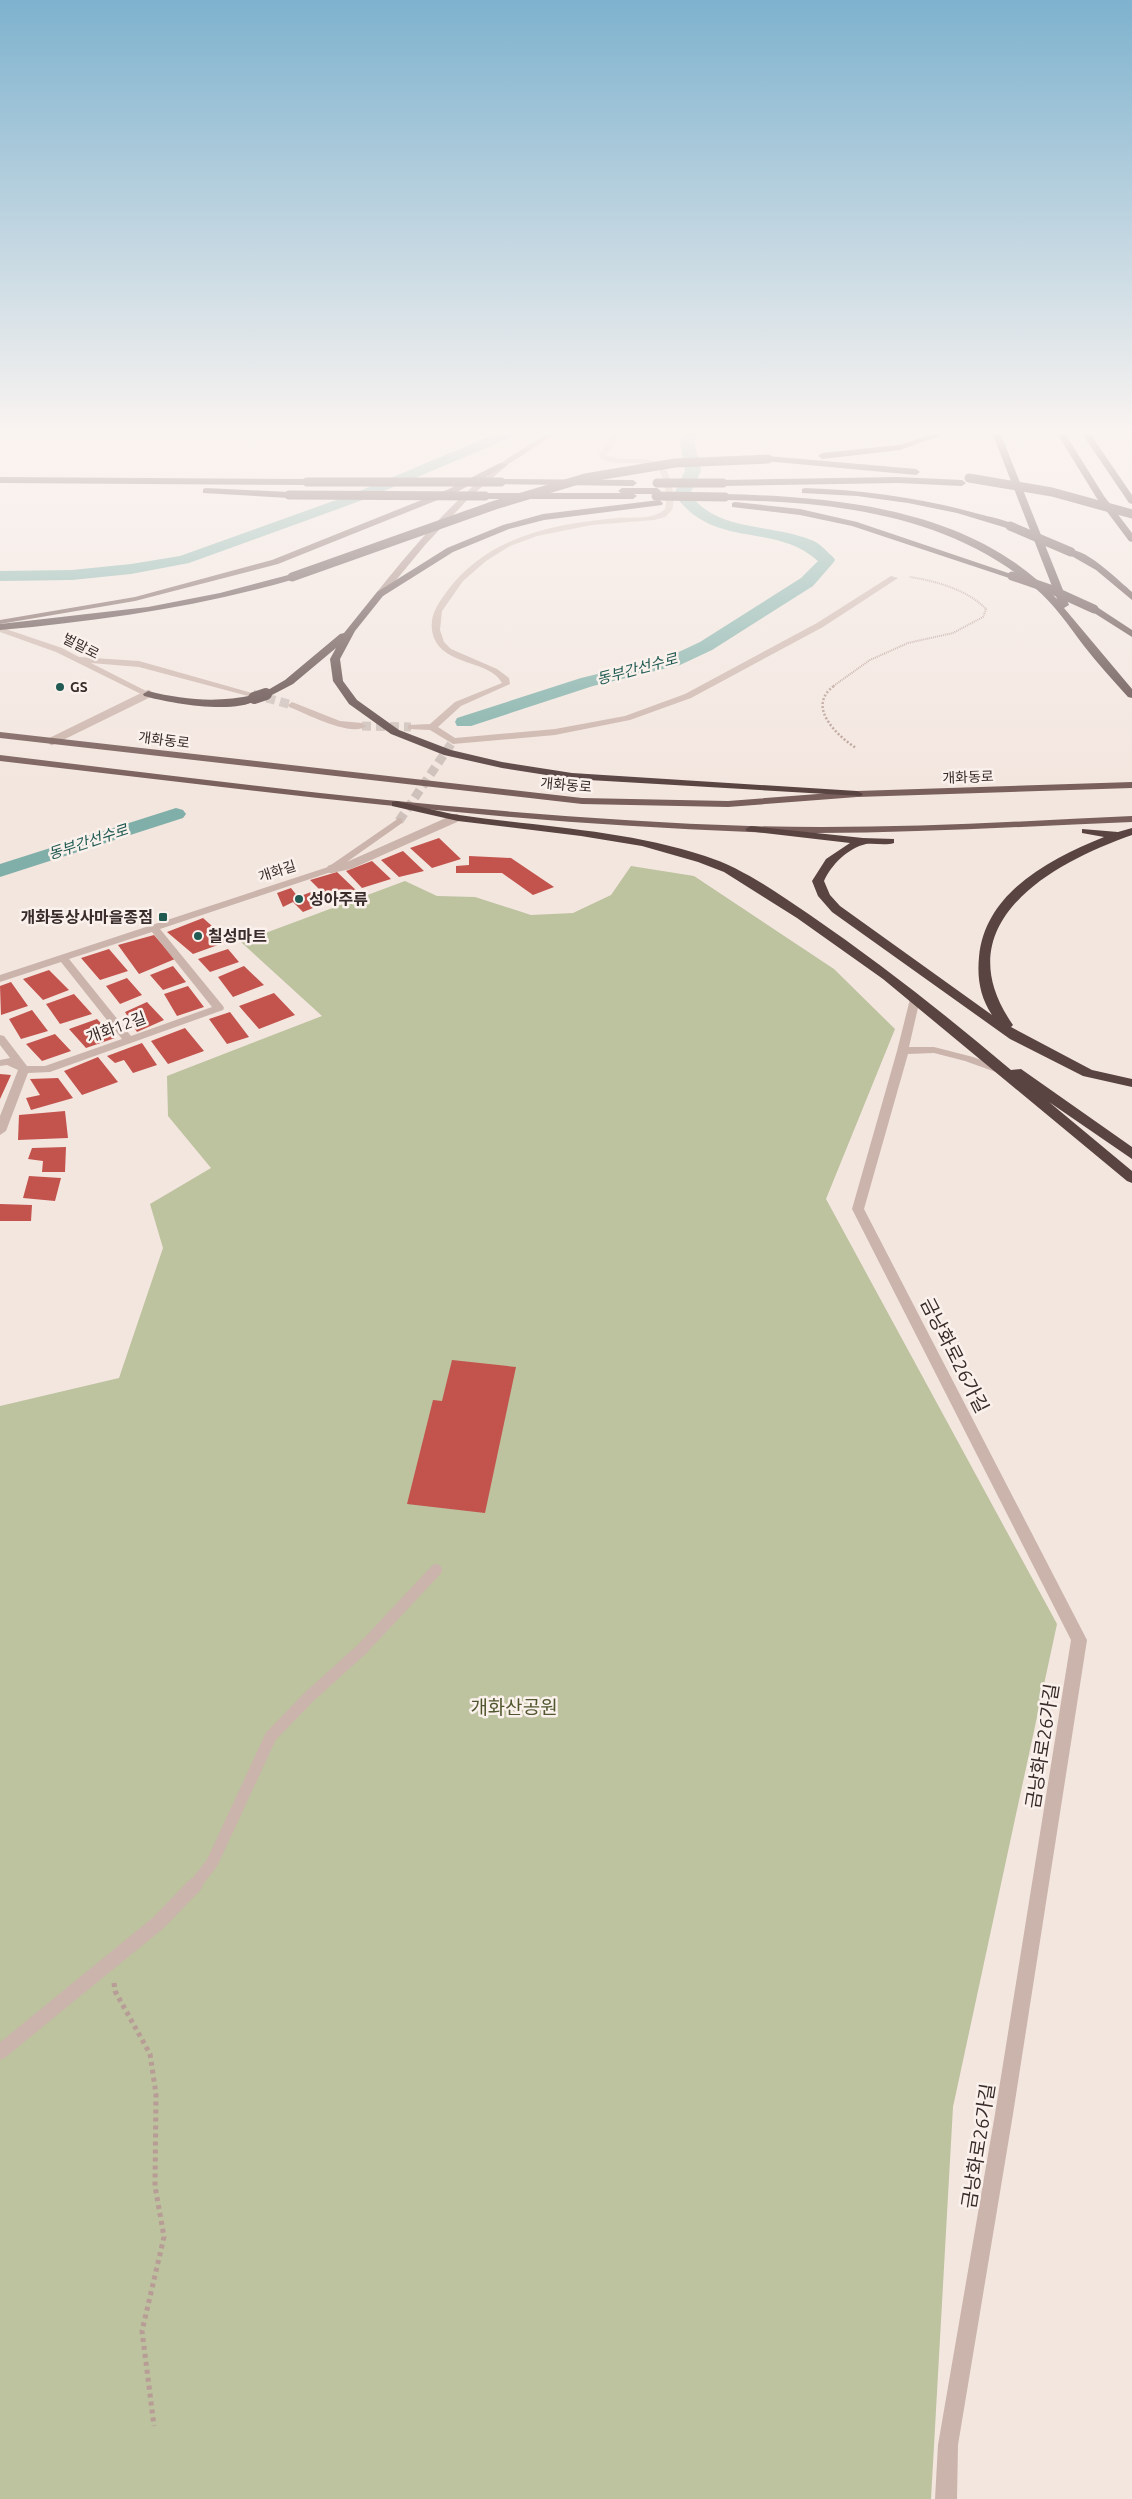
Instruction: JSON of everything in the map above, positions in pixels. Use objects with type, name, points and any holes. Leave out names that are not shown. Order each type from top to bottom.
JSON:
[{"type":"highway","points":[[0,628],[26,622],[154,610],[254,589],[292,578],[365,552]]},
{"type":"highway","points":[[447,552],[380,594],[351,630],[335,659],[338,681],[353,702],[395,732],[448,753],[502,765],[572,776],[857,794]]},
{"type":"highway","points":[[938,552],[1063,594],[1094,609],[1132,634]]},
{"type":"highway","points":[[991,552],[1039,587],[1069,618],[1088,644],[1132,695]]},
{"type":"highway","points":[[1043,552],[1069,618]]},
{"type":"highway","points":[[1070,552],[1105,573],[1132,597]]},
{"type":"highway","points":[[148,694],[169,700],[213,705],[251,695],[266,694],[289,682],[351,630]]},
{"type":"highway","points":[[396,804],[456,818],[611,836],[666,848],[704,860],[744,878],[838,939],[968,1042],[1132,1178]]},
{"type":"highway","points":[[750,829],[864,841],[890,841]]},
{"type":"highway","points":[[1086,831],[1119,835],[1132,840]]},
{"type":"highway","points":[[1015,1036],[994,1010],[985,986],[983,958],[989,929],[1008,903],[1029,883],[1057,863],[1132,831]]},
{"type":"highway","points":[[864,841],[844,851],[823,868],[818,881],[824,896],[836,909],[970,1006],[1015,1036],[1088,1073],[1132,1083]]},
{"type":"highway","points":[[968,1042],[1034,1083],[1132,1154]]},
{"type":"main road","points":[[0,622],[26,622],[135,599],[275,562],[301,552]]},
{"type":"main road","points":[[380,594],[416,552]]},
{"type":"main road","name":"개화동로","points":[[0,735],[582,801],[728,804],[857,794],[1132,785]]},
{"type":"main road","name":"개화동로","points":[[0,758],[396,804],[750,829],[848,829],[1132,819]]},
{"type":"street","points":[[432,727],[458,704],[506,684],[506,680],[494,671],[448,651],[441,646],[438,639],[436,614],[444,601],[475,566],[493,552]]},
{"type":"street","points":[[411,727],[432,727],[453,742],[555,732],[627,718],[660,708],[688,696],[820,625],[894,578]]},
{"type":"street","name":"벌말로","points":[[0,628],[52,647],[148,694]]},
{"type":"street","points":[[76,659],[138,664],[251,695]]},
{"type":"street","points":[[292,705],[338,724],[362,726]]},
{"type":"street","name":"개화길","points":[[0,979],[152,927],[331,870],[399,821]]},
{"type":"street","name":"개화12길","points":[[0,1063],[8,1061],[24,1070],[46,1070],[219,1008],[152,927]]},
{"type":"street","points":[[62,957],[130,1040]]},
{"type":"street","name":"금낭화로26가길","points":[[915,999],[903,1051],[858,1209],[1079,1640],[1006,2104],[948,2445],[946,2499]]},
{"type":"street","points":[[0,1038],[24,1070],[0,1131]]},
{"type":"street","points":[[903,1051],[934,1050],[1004,1072]]},
{"type":"lane","points":[[52,741],[148,694]]},
{"type":"lane","points":[[331,870],[350,865],[456,818]]},
{"type":"lane","points":[[0,2052],[158,1923],[190,1891],[212,1863],[271,1736],[310,1696],[362,1649],[436,1570]]},
{"type":"path","points":[[856,748],[841,738],[824,716],[822,702],[826,692],[837,682],[870,660],[908,643],[952,633],[983,617],[986,609],[967,596],[924,580],[912,577],[894,578]]},
{"type":"path","points":[[112,1960],[115,1991],[150,2054],[156,2094],[155,2186],[164,2237],[142,2331],[154,2426]]},
{"type":"green space","name":"개화산공원","points":[[631,866],[694,876],[834,969],[895,1029],[826,1199],[1057,1624],[953,2107],[931,2499],[0,2499],[0,1406],[119,1378],[163,1248],[150,1204],[211,1168],[168,1116],[167,1076],[322,1016],[241,942],[405,881],[437,896],[475,897],[531,915],[573,913],[611,895]]},
{"type":"building","points":[[439,838],[461,859],[432,868],[410,848]]},
{"type":"building","points":[[403,851],[424,871],[399,877],[381,860]]},
{"type":"building","points":[[469,856],[511,858],[554,887],[533,895],[502,873],[456,873],[456,866],[469,865]]},
{"type":"building","points":[[372,861],[391,879],[362,888],[346,871]]},
{"type":"building","points":[[337,872],[359,893],[332,902],[310,880]]},
{"type":"building","name":"성아주류","points":[[291,888],[298,897],[311,892],[323,904],[303,912],[293,902],[283,907],[277,893]]},
{"type":"building","name":"칠성마트","points":[[203,918],[229,941],[193,954],[167,932]]},
{"type":"building","points":[[154,935],[175,959],[139,974],[118,945]]},
{"type":"building","points":[[109,949],[128,971],[100,980],[81,958]]},
{"type":"building","points":[[228,949],[239,962],[210,972],[198,959]]},
{"type":"building","points":[[173,966],[186,982],[163,990],[150,975]]},
{"type":"building","points":[[244,966],[264,985],[233,997],[218,977]]},
{"type":"building","points":[[49,970],[69,990],[43,1000],[23,979]]},
{"type":"building","points":[[127,978],[142,995],[120,1004],[106,986]]},
{"type":"building","points":[[11,982],[28,1006],[1,1015],[0,986]]},
{"type":"building","points":[[188,986],[204,1007],[177,1016],[164,994]]},
{"type":"building","points":[[274,993],[295,1015],[259,1029],[239,1006]]},
{"type":"building","points":[[74,994],[92,1014],[60,1024],[46,1004]]},
{"type":"building","points":[[147,1002],[164,1020],[137,1032],[125,1012]]},
{"type":"building","points":[[32,1010],[48,1031],[21,1039],[9,1019]]},
{"type":"building","points":[[230,1012],[249,1037],[227,1044],[209,1019]]},
{"type":"building","points":[[97,1019],[115,1038],[86,1048],[69,1029]]},
{"type":"building","points":[[185,1028],[204,1051],[168,1064],[151,1041]]},
{"type":"building","points":[[55,1034],[71,1051],[42,1061],[26,1044]]},
{"type":"building","points":[[142,1043],[157,1065],[133,1073],[124,1060],[115,1063],[107,1056]]},
{"type":"building","points":[[98,1057],[118,1082],[82,1095],[64,1071]]},
{"type":"building","points":[[0,1074],[11,1075],[0,1099]]},
{"type":"building","points":[[58,1078],[73,1098],[31,1110],[26,1098],[40,1095],[30,1079]]},
{"type":"building","points":[[65,1111],[68,1138],[18,1140],[19,1115]]},
{"type":"building","points":[[66,1147],[65,1172],[42,1172],[43,1161],[28,1159],[32,1148]]},
{"type":"building","points":[[29,1176],[61,1178],[55,1201],[23,1198]]},
{"type":"building","points":[[0,1204],[32,1205],[31,1221],[0,1221]]},
{"type":"building","points":[[452,1360],[516,1367],[485,1513],[407,1504],[433,1400],[442,1401]]},
{"type":"waterway","name":"동부간선수로","points":[[0,576],[72,575],[131,569],[183,560],[206,552]]},
{"type":"waterway","name":"동부간선수로","points":[[464,722],[587,682],[674,661],[706,646],[807,582],[827,560],[818,552]]},
{"type":"waterway","name":"동부간선수로","points":[[0,871],[176,814]]},
{"type":"tunnel","points":[[253,694],[292,705]]},
{"type":"tunnel","points":[[362,726],[411,727]]},
{"type":"tunnel","points":[[399,821],[453,741]]},
{"type":"place","name":"GS","points":[[60,687]]},
{"type":"place","name":"성아주류","points":[[299,899]]},
{"type":"place","name":"개화동상사마을종점","points":[[163,917]]},
{"type":"place","name":"칠성마트","points":[[198,936]]}]
